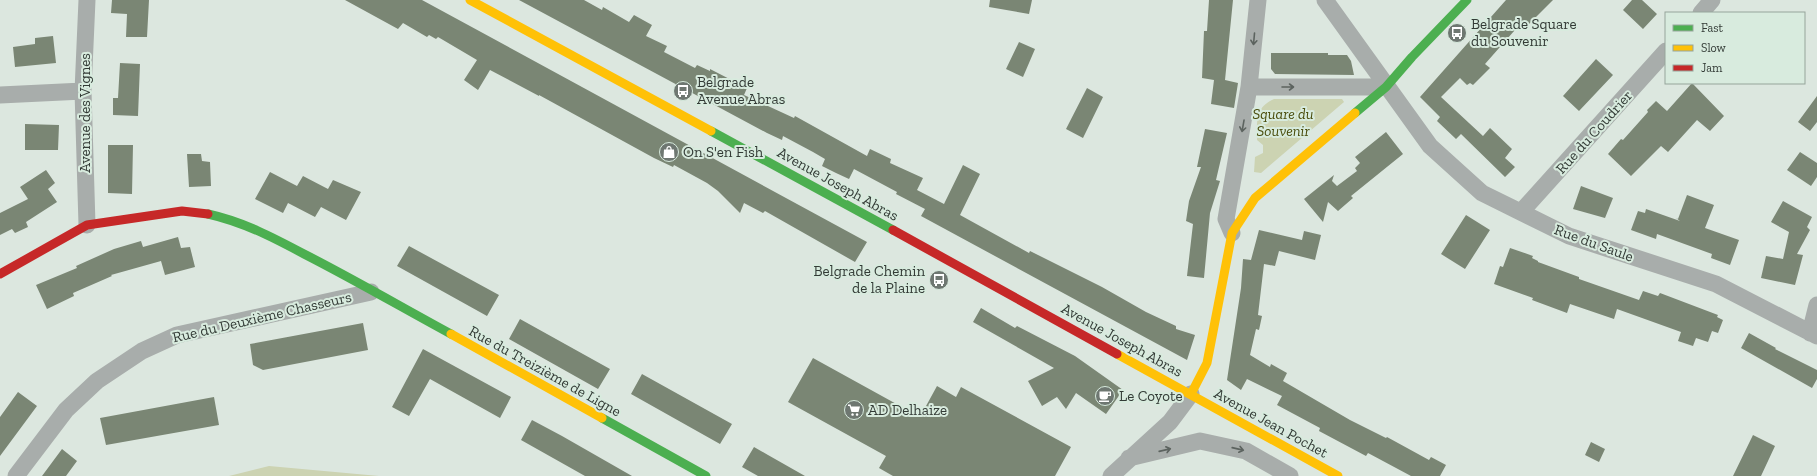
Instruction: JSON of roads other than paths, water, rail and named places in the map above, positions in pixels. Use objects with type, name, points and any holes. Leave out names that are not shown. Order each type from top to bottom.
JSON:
[{"type":"street","name":"Avenue des Vignes","points":[[87,0],[83,91],[87,225]]},
{"type":"street","name":"Avenue Joseph Abras","points":[[470,0],[1191,394]]},
{"type":"street","points":[[1232,233],[1226,219],[1249,87],[1258,0]]},
{"type":"street","name":"Rue du Saule","points":[[1325,0],[1386,87],[1430,146],[1482,193],[1568,236],[1716,284],[1814,334]]},
{"type":"street","points":[[1111,476],[1170,422],[1191,394],[1207,363],[1232,233],[1254,198],[1386,87],[1412,57],[1467,0]]},
{"type":"street","points":[[1702,12],[1712,0]]},
{"type":"street","name":"Rue du Coudrier","points":[[1521,212],[1665,52]]},
{"type":"street","points":[[1249,87],[1386,87]]},
{"type":"street","points":[[0,95],[83,91]]},
{"type":"street","name":"Rue du Treizième de Ligne","points":[[87,225],[182,211],[204,213],[230,219],[258,230],[287,244],[371,292],[706,476]]},
{"type":"street","points":[[0,274],[87,225]]},
{"type":"street","name":"Rue du Deuxième Chasseurs","points":[[16,476],[66,410],[97,381],[142,351],[177,335],[371,292]]},
{"type":"street","points":[[1814,334],[1817,304]]},
{"type":"street","name":"Avenue Jean Pochet","points":[[1191,394],[1338,476]]},
{"type":"street","points":[[1129,458],[1200,441],[1246,451],[1290,476]]},
{"type":"place","name":"Belgrade Square du Souvenir","points":[[1457,33]]},
{"type":"place","name":"Belgrade Avenue Abras","points":[[683,91]]},
{"type":"place","name":"On S'en Fish","points":[[669,152]]},
{"type":"place","name":"Belgrade Chemin de la Plaine","points":[[939,280]]},
{"type":"place","name":"Le Coyote","points":[[1105,396]]},
{"type":"place","name":"AD Delhaize","points":[[854,410]]},
{"type":"park label","name":"Square du Souvenir","points":[[1283,122]]}]
